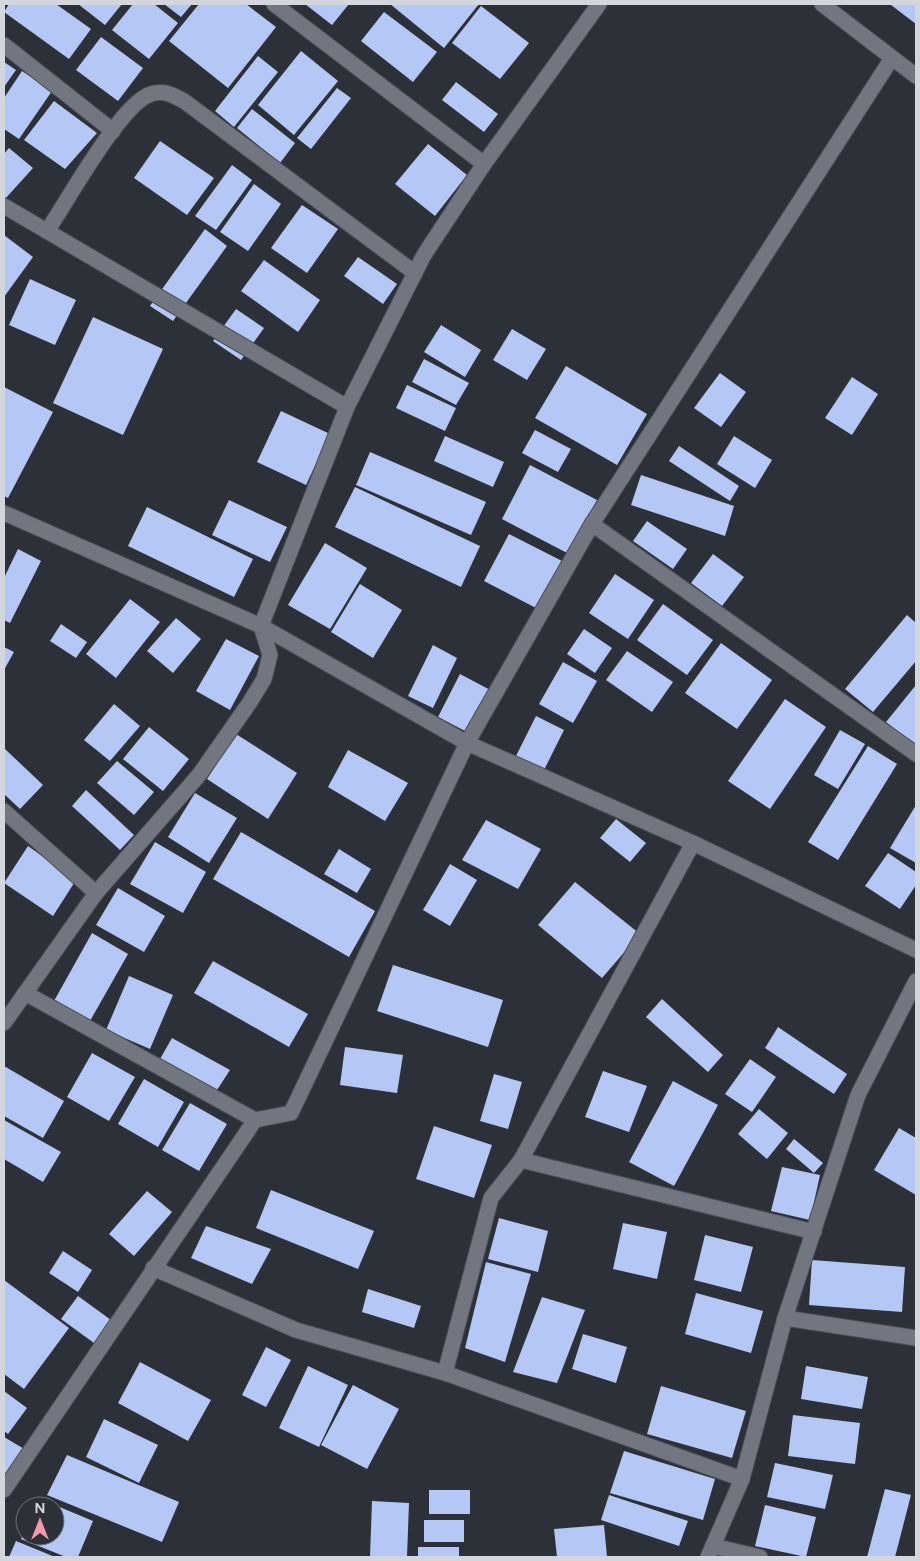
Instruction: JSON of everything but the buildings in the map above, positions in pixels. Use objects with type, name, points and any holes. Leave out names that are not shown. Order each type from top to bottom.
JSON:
[{"type":"street","points":[[274,4],[484,164]]},
{"type":"street","points":[[4,1023],[96,893],[199,775],[264,679],[270,655],[262,626],[347,407],[424,255],[484,164],[599,4]]},
{"type":"street","points":[[822,4],[916,76]]},
{"type":"street","points":[[4,45],[113,131]]},
{"type":"street","points":[[25,993],[255,1120],[291,1113],[467,743],[592,524],[892,58]]},
{"type":"street","points":[[47,231],[123,116],[141,98],[152,93],[167,92],[184,101],[415,273]]},
{"type":"street","points":[[4,206],[347,407]]},
{"type":"street","points":[[4,513],[262,626],[467,743],[693,843],[916,950]]},
{"type":"street","points":[[592,524],[916,754]]},
{"type":"street","points":[[4,811],[96,893]]},
{"type":"street","points":[[445,1373],[491,1198],[521,1160],[693,843]]},
{"type":"street","points":[[760,1557],[711,1552],[742,1479],[785,1318],[858,1095],[916,981]]},
{"type":"street","points":[[4,1490],[36,1446],[153,1268],[255,1120]]},
{"type":"street","points":[[521,1160],[814,1232]]},
{"type":"street","points":[[153,1268],[296,1330],[445,1373],[742,1479]]},
{"type":"street","points":[[785,1318],[916,1338]]}]
